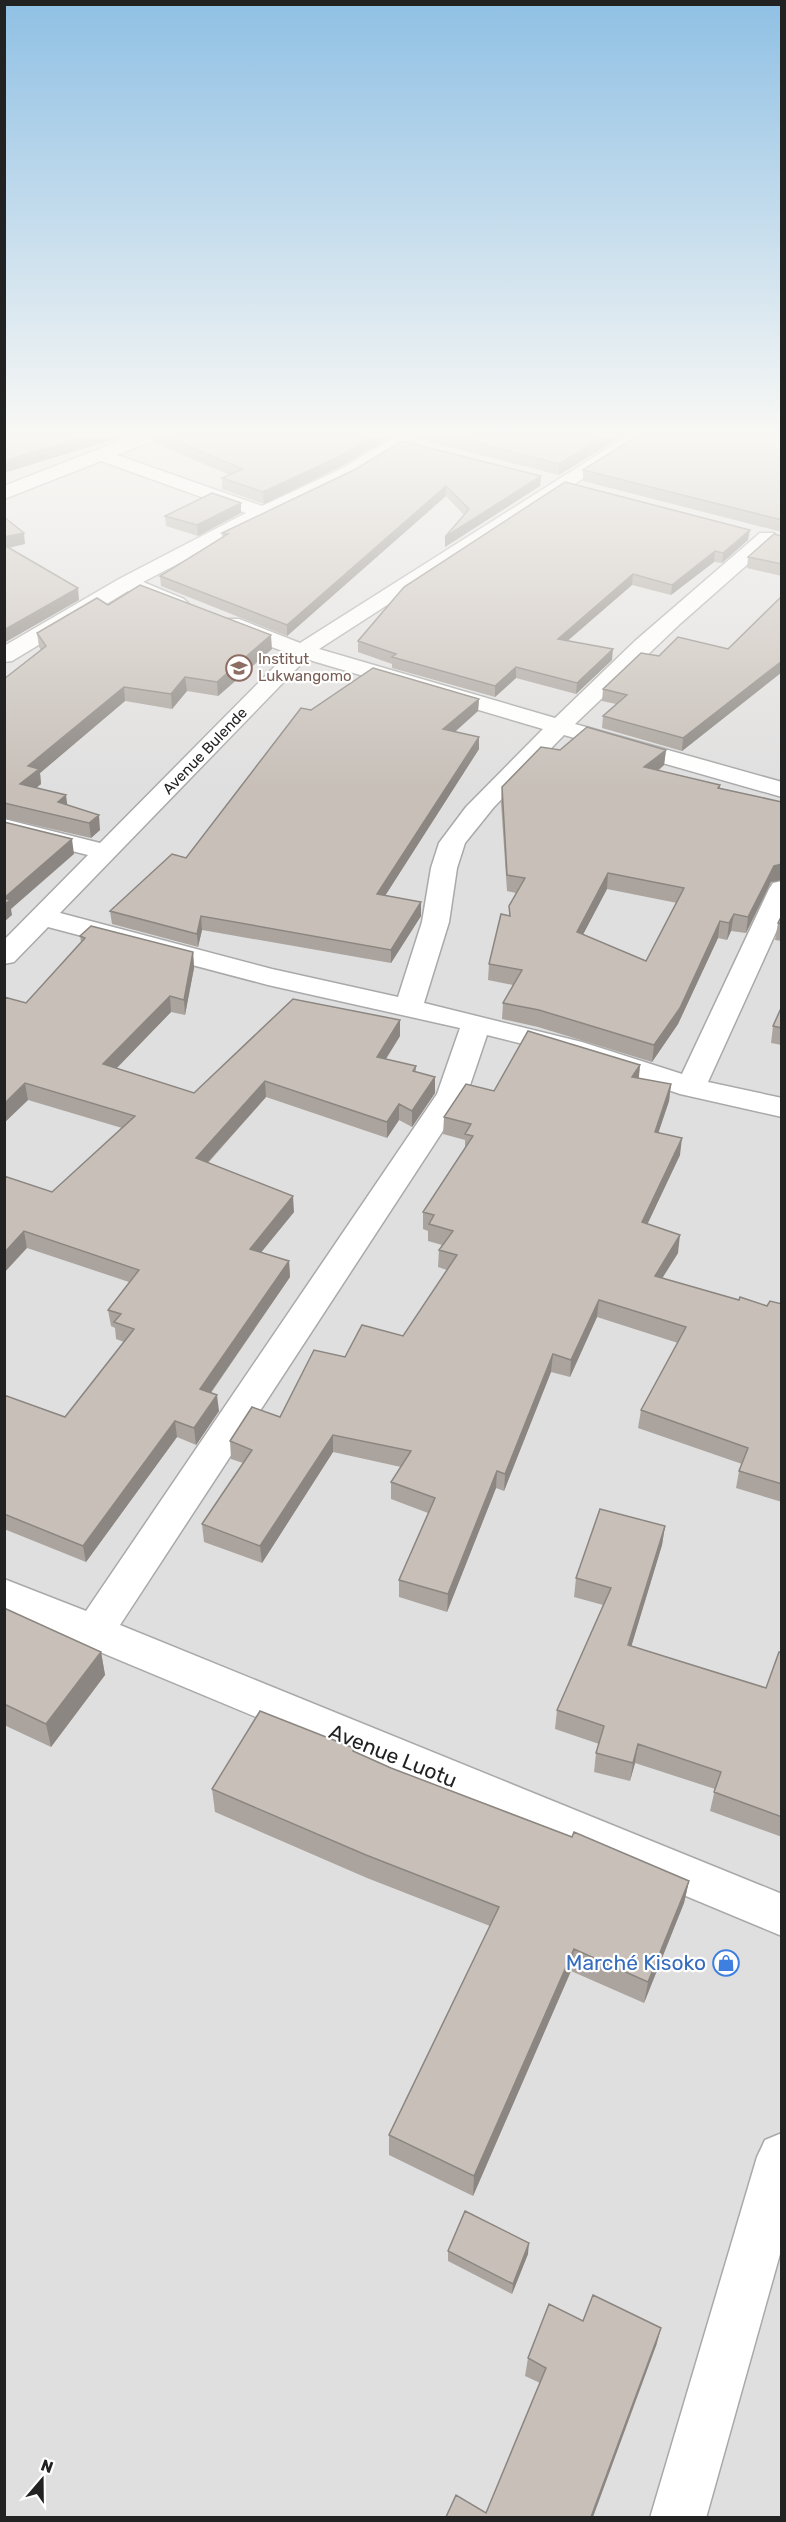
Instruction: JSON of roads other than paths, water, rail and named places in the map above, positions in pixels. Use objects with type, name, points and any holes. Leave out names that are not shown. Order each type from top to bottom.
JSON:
[{"type":"street","points":[[4,656],[126,583],[183,554]]},
{"type":"street","name":"Avenue Bulende","points":[[4,956],[302,651],[453,554]]},
{"type":"street","points":[[408,1009],[430,949],[441,899],[442,872],[452,843],[489,798],[558,726],[664,624],[744,554]]},
{"type":"street","points":[[126,583],[192,609]]},
{"type":"street","points":[[214,617],[302,651],[782,790]]},
{"type":"street","points":[[4,826],[106,852]]},
{"type":"street","points":[[691,1087],[782,889]]},
{"type":"street","points":[[43,917],[268,977],[476,1023],[572,1048],[691,1087],[782,1108]]},
{"type":"street","points":[[93,1633],[452,1094],[476,1023]]},
{"type":"street","name":"Avenue Luotu","points":[[4,1595],[782,1915]]},
{"type":"street","points":[[678,2517],[782,2157]]},
{"type":"place","name":"Institut Lukwangomo","points":[[239,668]]},
{"type":"place","name":"Marché Kisoko","points":[[726,1963]]}]
